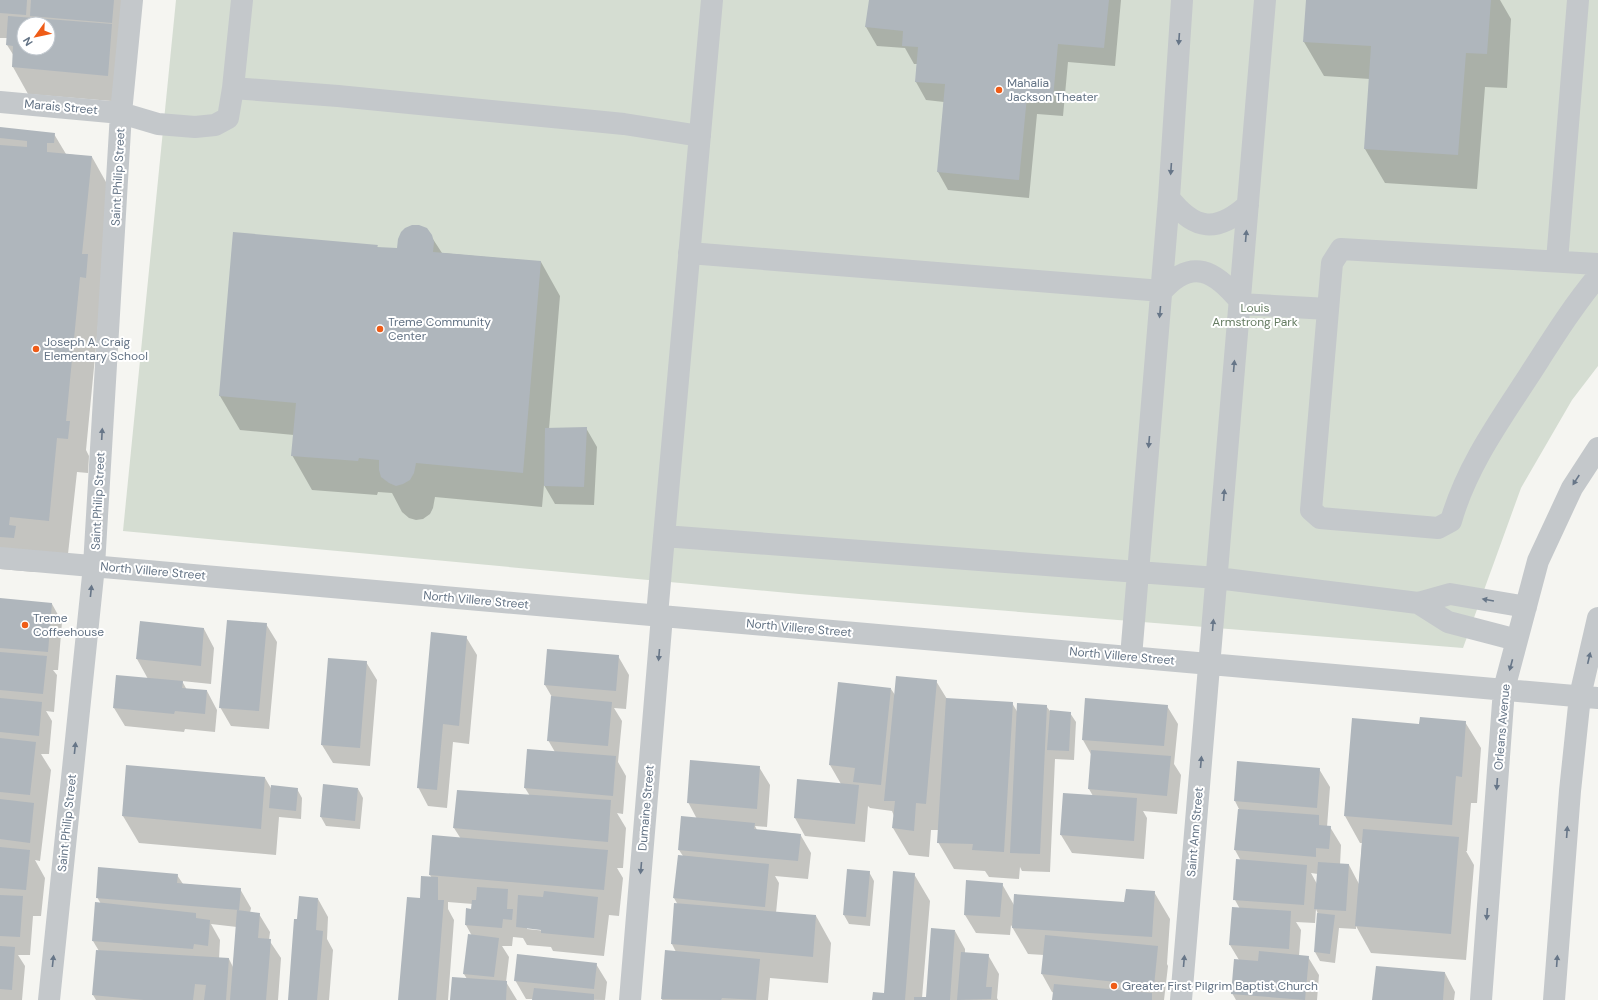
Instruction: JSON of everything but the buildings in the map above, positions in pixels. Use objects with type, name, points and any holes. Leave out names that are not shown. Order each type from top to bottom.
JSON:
[{"type":"street","name":"Saint Philip Street","points":[[49,1000],[94,566],[122,113],[132,0]]},
{"type":"street","points":[[242,0],[233,88],[338,96],[624,124],[700,136]]},
{"type":"street","name":"Dumaine Street","points":[[630,1000],[664,536],[712,0]]},
{"type":"street","points":[[1131,657],[1162,291],[1182,0]]},
{"type":"street","name":"Saint Ann Street","points":[[1181,1000],[1265,0]]},
{"type":"street","points":[[1557,261],[1578,0]]},
{"type":"street","name":"Marais Street","points":[[0,102],[122,113],[158,124],[195,128],[215,125],[228,118],[233,88]]},
{"type":"street","points":[[1169,198],[1194,222],[1205,225],[1217,224],[1229,220],[1248,205]]},
{"type":"street","points":[[1598,264],[1341,249],[1332,263],[1311,510],[1320,518],[1438,528],[1451,522],[1456,503],[1480,451],[1554,336],[1598,276]]},
{"type":"street","points":[[689,253],[1162,291]]},
{"type":"street","points":[[1162,291],[1169,282],[1179,276],[1189,272],[1201,271],[1212,275],[1223,282],[1240,302],[1328,309]]},
{"type":"street","name":"Orleans Avenue","points":[[1481,1000],[1504,689],[1538,560],[1572,488],[1598,448]]},
{"type":"street","points":[[664,536],[1217,578],[1418,603],[1450,594],[1526,608]]},
{"type":"street","name":"North Villere Street","points":[[0,558],[1589,697]]},
{"type":"street","points":[[1418,603],[1448,622],[1517,640]]},
{"type":"street","points":[[1554,1000],[1570,791],[1589,697],[1598,618]]},
{"type":"green space","name":"Louis Armstrong Park","points":[[176,0],[1598,0],[1598,366],[1572,400],[1521,488],[1463,648],[799,594],[123,531]]},
{"type":"place","name":"Mahalia Jackson Theater","points":[[999,90]]},
{"type":"place","name":"Treme Community Center","points":[[380,329]]},
{"type":"place","name":"Joseph A. Craig Elementary School","points":[[36,349]]},
{"type":"place","name":"Treme Coffeehouse","points":[[25,625]]},
{"type":"place","name":"Greater First Pilgrim Baptist Church","points":[[1114,986]]}]
